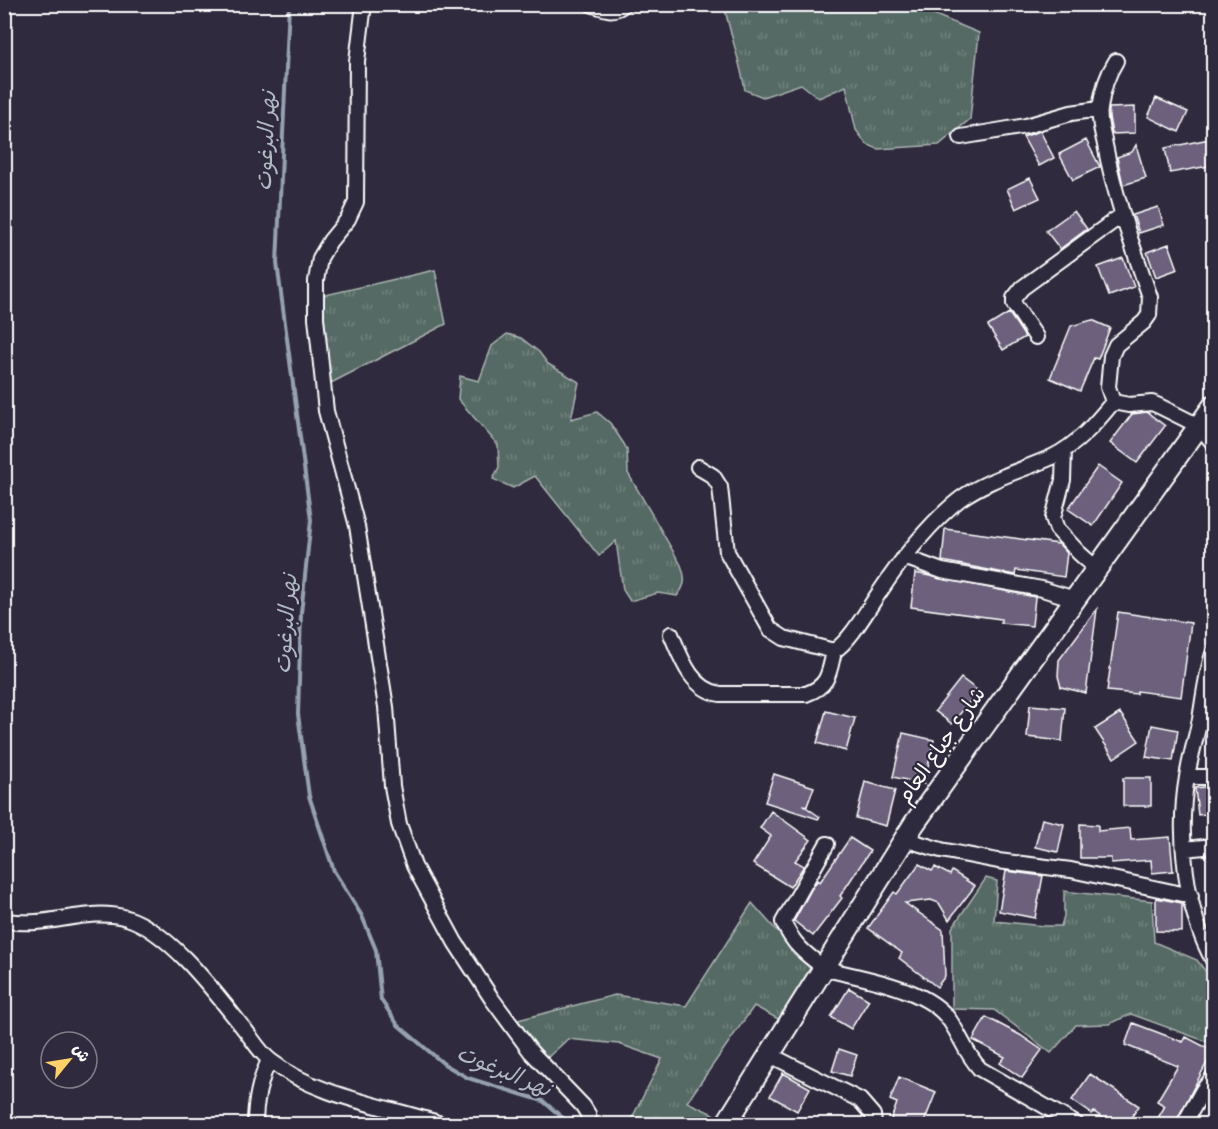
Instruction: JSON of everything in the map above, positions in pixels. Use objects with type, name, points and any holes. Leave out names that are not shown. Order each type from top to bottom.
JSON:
[{"type":"main road","name":"شارع جباع العام","points":[[726,1125],[768,1054],[904,839],[1214,405]]},
{"type":"street","points":[[364,4],[357,61],[356,202],[348,219],[320,258],[316,282],[315,318],[326,411],[357,526],[386,707],[392,786],[399,824],[414,866],[452,938],[531,1052],[583,1106],[588,1114],[589,1125]]},
{"type":"street","points":[[591,4],[609,10],[619,9],[624,4]]},
{"type":"street","points":[[1113,402],[1108,387],[1111,356],[1116,345],[1144,322],[1151,307],[1150,297],[1122,215],[1110,170],[1100,109],[1107,79],[1116,61]]},
{"type":"street","points":[[961,137],[1026,126],[1071,113],[1100,109]]},
{"type":"street","points":[[1036,337],[1014,304],[1014,298],[1022,288],[1122,215]]},
{"type":"street","points":[[1113,402],[1130,405],[1152,403],[1198,426],[1214,444]]},
{"type":"street","points":[[671,634],[693,678],[708,692],[806,694],[816,690],[827,679],[834,651],[840,647],[861,620],[904,557],[924,534],[960,500],[1007,474],[1064,450],[1090,428],[1113,402]]},
{"type":"street","points":[[1064,450],[1063,480],[1053,518],[1057,529],[1097,569]]},
{"type":"street","points":[[698,467],[713,476],[720,487],[727,552],[770,629],[784,638],[834,651]]},
{"type":"street","points":[[904,557],[942,571],[1042,589],[1075,599]]},
{"type":"street","points":[[1214,651],[1187,777],[1184,802],[1184,849],[1191,896],[1201,939],[1214,962]]},
{"type":"street","points":[[1187,777],[1214,777]]},
{"type":"street","points":[[904,839],[941,850],[998,861],[1071,870],[1191,896]]},
{"type":"street","points":[[827,844],[783,922],[789,936],[802,952],[823,968],[909,991],[934,1003],[950,1020],[970,1058],[980,1069],[1076,1125]]},
{"type":"street","points":[[1184,849],[1214,846]]},
{"type":"street","points":[[4,921],[34,923],[91,914],[111,914],[142,924],[183,957],[269,1060],[291,1075],[342,1096],[404,1112],[441,1125]]},
{"type":"street","points":[[768,1054],[860,1100],[873,1115],[874,1125]]},
{"type":"street","points":[[255,1125],[255,1103],[262,1075],[269,1060]]},
{"type":"street","points":[[1184,1125],[1203,1090],[1214,1076]]},
{"type":"green space","points":[[724,5],[924,5],[928,12],[979,33],[970,119],[939,145],[878,149],[866,144],[856,130],[846,86],[819,98],[801,84],[763,97],[745,90]]},
{"type":"green space","points":[[435,270],[446,324],[329,384],[321,296]]},
{"type":"green space","points":[[507,334],[521,338],[539,352],[548,364],[579,382],[571,419],[597,412],[610,423],[624,444],[627,450],[628,473],[681,565],[684,582],[677,596],[658,593],[630,601],[623,590],[616,541],[599,556],[535,476],[513,488],[493,479],[499,467],[498,445],[458,399],[460,376],[479,381],[492,346]]},
{"type":"green space","points":[[986,878],[997,881],[994,921],[1061,926],[1064,916],[1064,891],[1152,901],[1154,942],[1197,960],[1213,981],[1213,1044],[1131,1014],[1109,1024],[1076,1025],[1051,1053],[994,1010],[952,1009],[952,928]]},
{"type":"green space","points":[[752,903],[811,969],[780,1020],[754,1006],[687,1102],[713,1114],[707,1124],[629,1124],[662,1059],[619,1044],[568,1039],[546,1059],[518,1020],[615,995],[686,1006]]},
{"type":"building","points":[[1156,98],[1188,112],[1179,132],[1148,117]]},
{"type":"building","points":[[1135,107],[1135,133],[1112,134],[1109,108]]},
{"type":"building","points":[[1040,131],[1054,158],[1039,166],[1023,137]]},
{"type":"building","points":[[1214,138],[1214,165],[1170,173],[1165,148]]},
{"type":"building","points":[[1086,140],[1100,167],[1073,180],[1059,154]]},
{"type":"building","points":[[1136,145],[1146,178],[1123,185],[1117,157],[1132,152]]},
{"type":"building","points":[[1030,178],[1040,198],[1016,209],[1007,189]]},
{"type":"building","points":[[1158,207],[1164,225],[1139,233],[1133,215]]},
{"type":"building","points":[[1074,211],[1087,229],[1060,249],[1046,231]]},
{"type":"building","points":[[1169,244],[1178,269],[1156,277],[1147,252]]},
{"type":"building","points":[[1123,258],[1134,287],[1109,296],[1098,267]]},
{"type":"building","points":[[1009,313],[1025,337],[1003,350],[988,326]]},
{"type":"building","points":[[1092,320],[1110,328],[1098,359],[1094,358],[1080,391],[1050,378],[1071,326]]},
{"type":"building","points":[[1147,412],[1165,426],[1137,463],[1110,443],[1132,414]]},
{"type":"building","points":[[1098,466],[1122,483],[1093,526],[1068,509]]},
{"type":"building","points":[[945,529],[1059,544],[1067,553],[1064,577],[1016,570],[1015,575],[942,561]]},
{"type":"building","points":[[915,573],[1035,597],[1032,626],[1001,623],[1001,619],[911,607]]},
{"type":"building","points":[[1097,609],[1086,693],[1061,687],[1058,676],[1059,660]]},
{"type":"building","points":[[1118,612],[1191,623],[1181,697],[1137,691],[1137,694],[1107,691]]},
{"type":"building","points":[[961,678],[978,691],[952,724],[935,711]]},
{"type":"building","points":[[1030,705],[1065,708],[1062,741],[1027,737]]},
{"type":"building","points":[[826,711],[855,718],[846,751],[817,743]]},
{"type":"building","points":[[1120,713],[1139,741],[1114,758],[1095,729]]},
{"type":"building","points":[[1152,725],[1178,730],[1173,761],[1146,757]]},
{"type":"building","points":[[903,733],[934,740],[924,784],[893,777]]},
{"type":"building","points":[[774,774],[814,787],[807,806],[803,805],[820,817],[818,819],[765,802]]},
{"type":"building","points":[[1123,778],[1151,778],[1151,806],[1123,806]]},
{"type":"building","points":[[865,782],[895,790],[886,826],[856,818]]},
{"type":"building","points":[[1214,786],[1214,813],[1198,815],[1195,788]]},
{"type":"building","points":[[771,811],[811,840],[795,861],[804,866],[790,887],[753,864],[771,836],[760,828]]},
{"type":"building","points":[[1042,819],[1064,824],[1058,852],[1035,847]]},
{"type":"building","points":[[1080,824],[1098,825],[1098,831],[1130,828],[1131,840],[1170,837],[1173,871],[1152,873],[1151,860],[1111,863],[1111,858],[1080,858]]},
{"type":"building","points":[[850,838],[870,851],[840,896],[842,898],[813,936],[794,921],[812,888],[818,880],[820,882]]},
{"type":"building","points":[[919,864],[932,871],[935,867],[950,875],[952,871],[975,886],[949,920],[939,903],[931,900],[905,903],[943,930],[945,976],[937,987],[899,958],[902,953],[868,928],[894,892],[897,894]]},
{"type":"building","points":[[1006,871],[1043,876],[1035,918],[999,911]]},
{"type":"building","points":[[1156,898],[1182,903],[1182,932],[1156,931]]},
{"type":"building","points":[[849,988],[869,1000],[851,1029],[831,1017]]},
{"type":"building","points":[[986,1017],[1042,1050],[1022,1078],[1000,1063],[1005,1057],[973,1040]]},
{"type":"building","points":[[1133,1023],[1183,1042],[1186,1037],[1213,1051],[1174,1125],[1154,1125],[1165,1106],[1157,1101],[1178,1066],[1125,1045]]},
{"type":"building","points":[[839,1049],[857,1055],[850,1076],[832,1071]]},
{"type":"building","points":[[783,1073],[810,1088],[797,1111],[770,1096]]},
{"type":"building","points":[[1090,1074],[1139,1106],[1126,1125],[1113,1125],[1072,1100]]},
{"type":"building","points":[[899,1077],[936,1092],[923,1125],[889,1125],[897,1103],[890,1100]]},
{"type":"waterway","name":"نهر البرغوت","points":[[289,4],[277,263],[311,520],[301,613],[298,714],[309,796],[334,871],[362,916],[376,950],[381,1000],[398,1025],[444,1064],[468,1078],[543,1101],[570,1124]]}]
